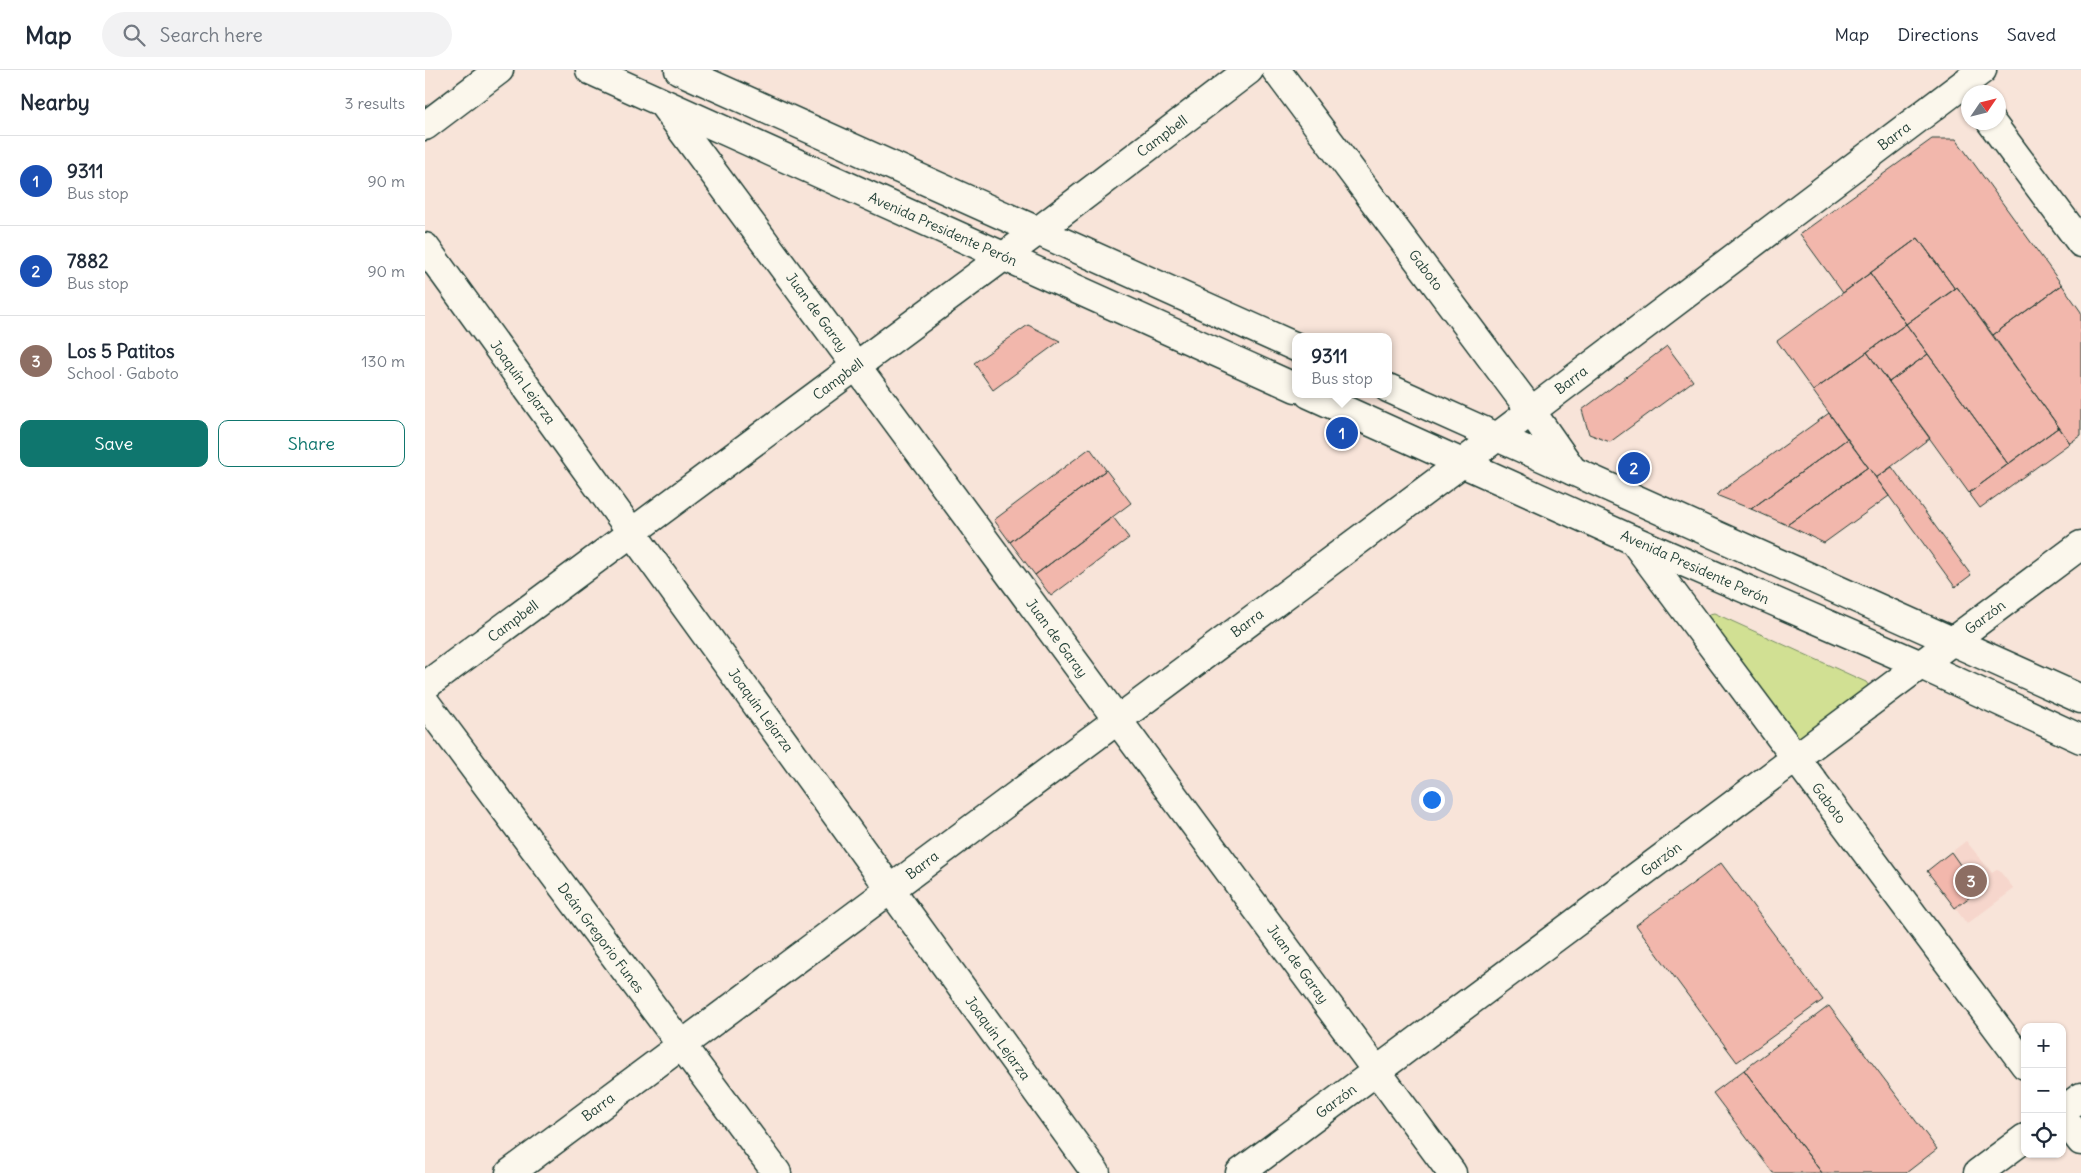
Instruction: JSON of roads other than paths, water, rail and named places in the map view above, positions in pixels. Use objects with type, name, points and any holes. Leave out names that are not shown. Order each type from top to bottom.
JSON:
[{"type":"street","points":[[425,126],[499,70]]},
{"type":"street","name":"Avenida Presidente Perón","points":[[590,70],[1292,386]]},
{"type":"street","points":[[679,70],[1292,344]]},
{"type":"street","name":"Campbell","points":[[425,686],[1038,231],[1249,70]]},
{"type":"street","name":"Gaboto","points":[[1276,70],[1531,411],[1573,471]]},
{"type":"street","name":"Barra","points":[[509,1173],[1497,437],[1966,80]]},
{"type":"street","name":"Juan de Garay","points":[[662,103],[1452,1173]]},
{"type":"street","points":[[1997,130],[2081,243]]},
{"type":"street","name":"Joaquín Lejarza","points":[[425,248],[1096,1173]]},
{"type":"street","points":[[1392,390],[2081,699]]},
{"type":"street","name":"Avenida Presidente Perón","points":[[1318,398],[1633,540],[1921,665],[2081,739]]},
{"type":"street","name":"Gaboto","points":[[1633,540],[2021,1060]]},
{"type":"street","name":"Garzón","points":[[1240,1173],[2081,544]]},
{"type":"street","name":"Deán Gregorio Funes","points":[[425,702],[777,1173]]},
{"type":"street","points":[[2066,1108],[2081,1097]]},
{"type":"street","points":[[2066,1121],[2081,1141]]},
{"type":"street","points":[[1978,1173],[2021,1141]]},
{"type":"place","name":"9311","points":[[1342,433]]},
{"type":"place","name":"7882","points":[[1634,468]]},
{"type":"place","name":"Los 5 Patitos","points":[[1971,881]]}]
